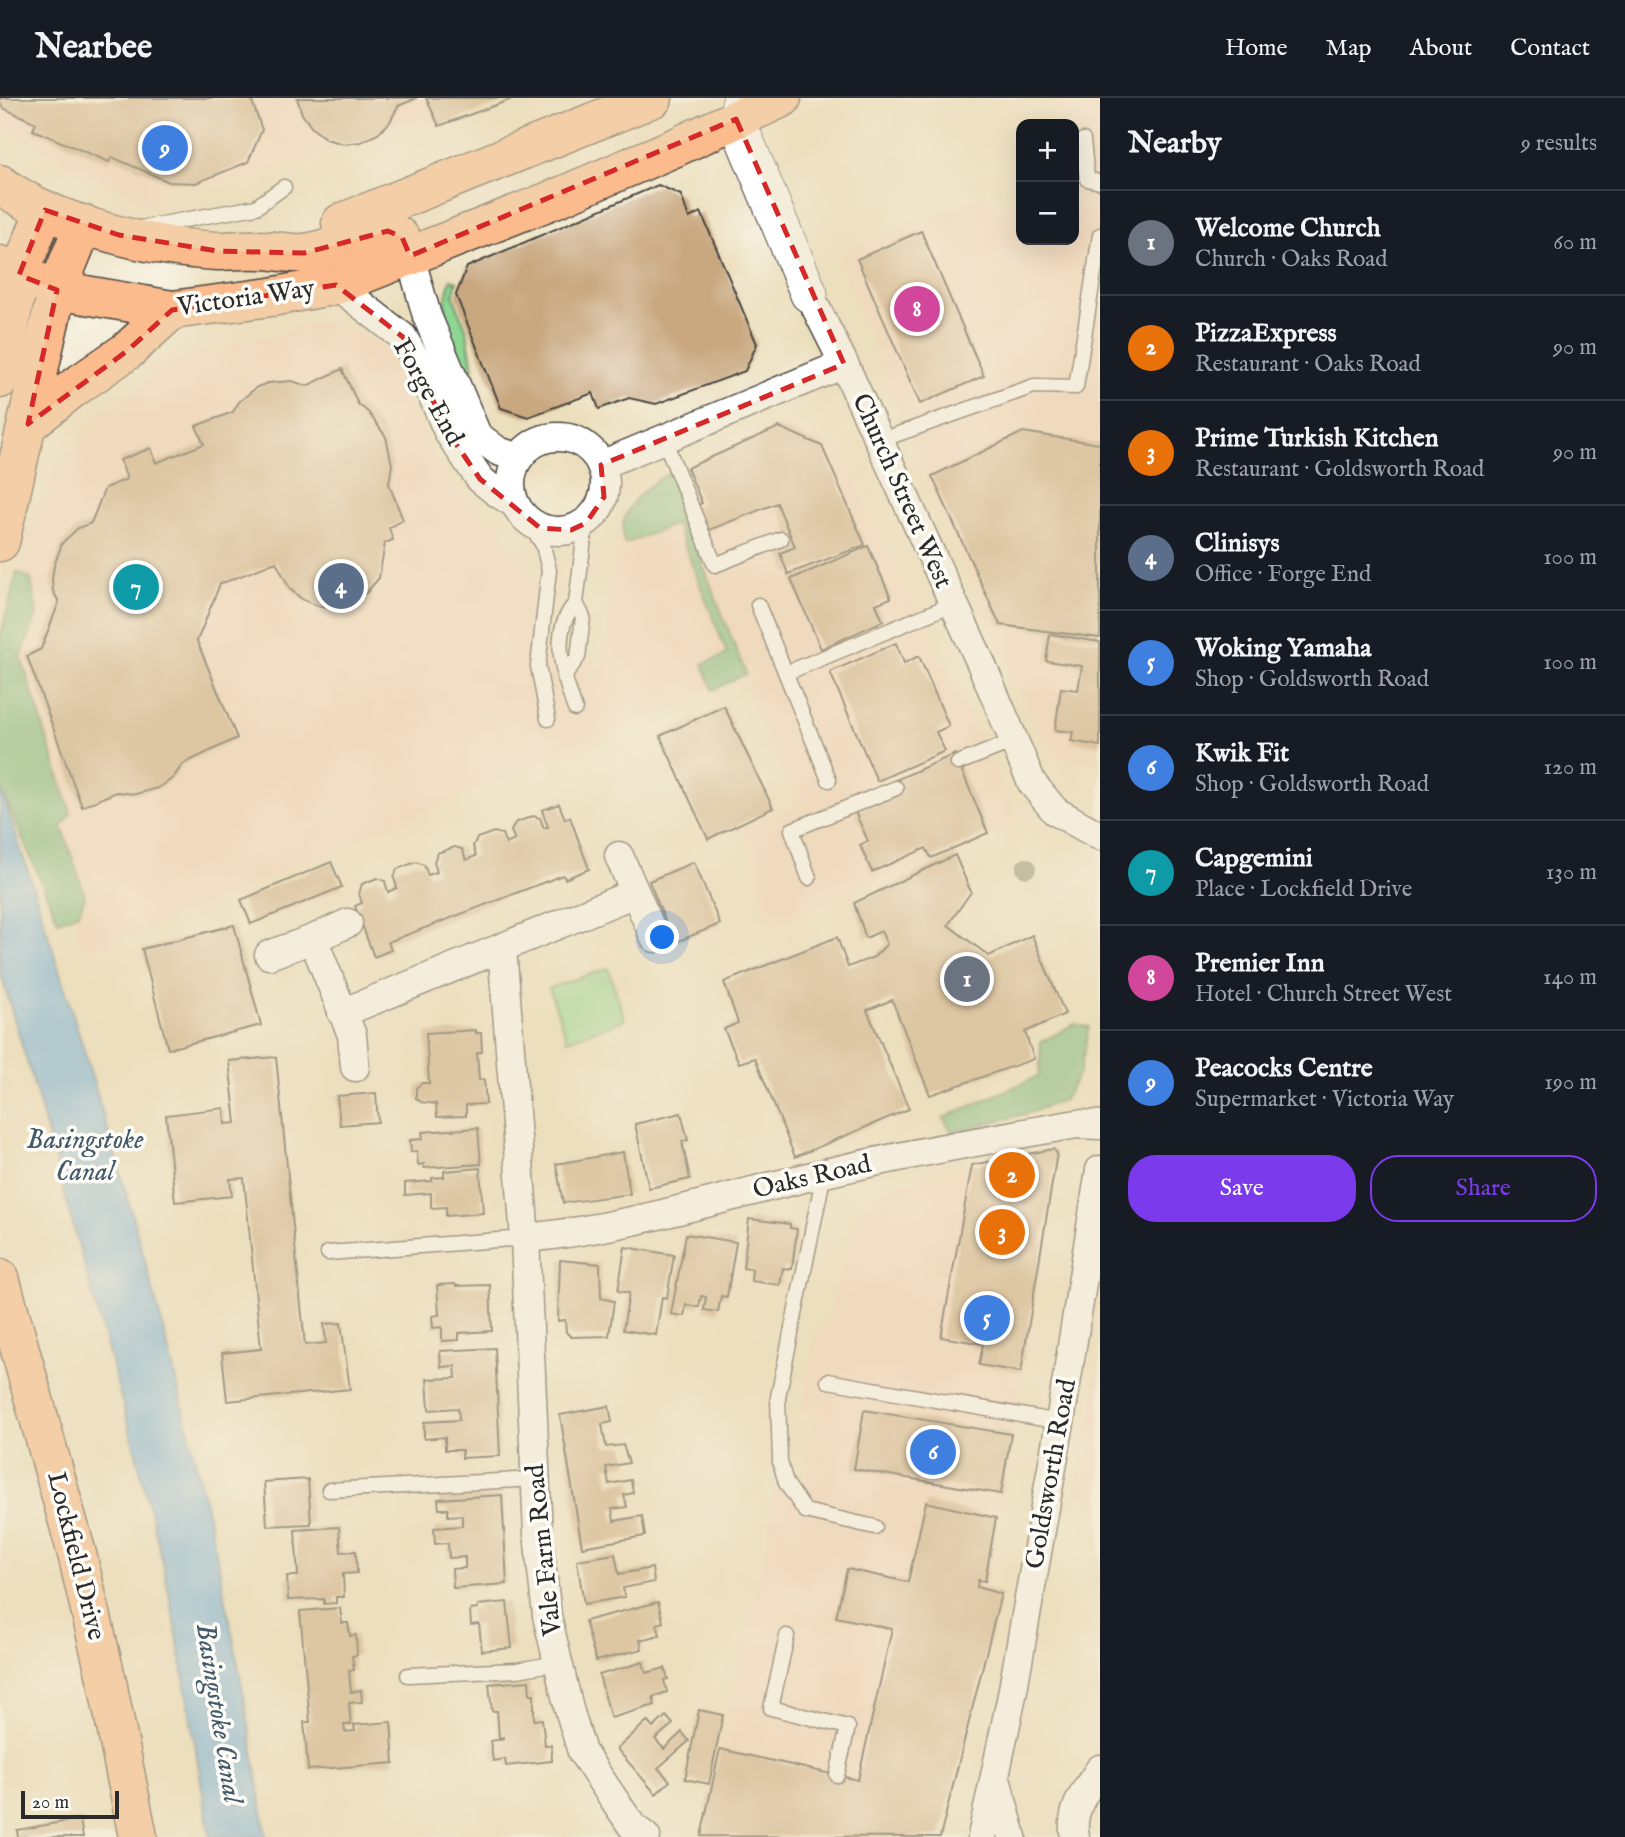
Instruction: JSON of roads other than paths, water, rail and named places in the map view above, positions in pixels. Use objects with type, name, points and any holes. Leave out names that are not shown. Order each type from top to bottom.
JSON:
[{"type":"main road","name":"Victoria Way","points":[[260,249],[295,242],[653,98]]},
{"type":"main road","name":"Victoria Way","points":[[10,270],[57,290],[172,310],[336,285],[557,198],[739,109],[782,98]]},
{"type":"main road","name":"Victoria Way","points":[[0,184],[15,196],[45,210],[101,229],[217,251],[260,249],[304,253],[388,231],[396,232],[402,237],[410,256]]},
{"type":"main road","points":[[0,379],[10,270],[45,210]]},
{"type":"main road","points":[[0,542],[57,290],[101,229]]},
{"type":"main road","points":[[28,424],[127,351],[172,310]]},
{"type":"main road","name":"Lockfield Drive","points":[[0,1278],[77,1554],[107,1682],[138,1837]]},
{"type":"street","name":"Church Street West","points":[[739,109],[809,294],[981,660],[1032,783],[1055,811],[1100,836]]},
{"type":"street","name":"Forge End","points":[[410,256],[427,316],[477,435],[498,451],[519,458]]},
{"type":"street","name":"Forge End","points":[[336,285],[403,337],[421,369],[448,432],[480,479],[540,528],[555,532],[571,530],[586,523]]},
{"type":"street","points":[[601,466],[844,364]]},
{"type":"street","points":[[520,511],[510,480],[519,458],[528,447],[541,440],[562,438],[583,444],[594,453],[601,466],[605,481],[604,497],[597,511],[586,523]]},
{"type":"street","points":[[619,856],[655,938]]},
{"type":"street","points":[[342,1013],[635,893]]},
{"type":"street","points":[[269,955],[348,923]]},
{"type":"street","points":[[313,939],[352,1035],[355,1067]]},
{"type":"street","name":"Vale Farm Road","points":[[502,948],[525,1238],[541,1575],[557,1663],[582,1752],[636,1833]]},
{"type":"street","name":"Oaks Road","points":[[525,1238],[582,1232],[824,1173],[936,1149],[1077,1124],[1100,1125]]},
{"type":"street","name":"Goldsworth Road","points":[[982,1837],[1060,1422],[1100,1170]]},
{"type":"street","points":[[1075,1837],[1073,1824],[1078,1802],[1100,1769]]},
{"type":"street","name":"Goldsworth Road","points":[[995,1777],[1012,1837]]},
{"type":"lane","points":[[1083,140],[1087,179],[1100,182]]},
{"type":"lane","points":[[101,229],[145,226],[256,207],[284,187]]},
{"type":"lane","points":[[878,441],[1034,386],[1076,387],[1100,234]]},
{"type":"lane","points":[[664,439],[715,565],[781,539]]},
{"type":"lane","points":[[520,511],[543,545],[549,570],[538,666],[548,719]]},
{"type":"lane","points":[[575,709],[560,658],[566,614],[576,603],[586,523]]},
{"type":"lane","points":[[786,673],[953,604]]},
{"type":"lane","points":[[758,605],[829,780]]},
{"type":"lane","points":[[958,763],[1013,741]]},
{"type":"lane","points":[[809,878],[792,830],[896,788]]},
{"type":"lane","points":[[824,1173],[778,1397],[780,1462],[786,1483],[805,1511],[875,1527]]},
{"type":"lane","points":[[328,1252],[525,1238]]},
{"type":"lane","points":[[828,1381],[1060,1422]]},
{"type":"lane","points":[[328,1490],[535,1479]]},
{"type":"lane","points":[[787,1636],[772,1708],[848,1727],[837,1775]]},
{"type":"lane","points":[[408,1675],[517,1670],[557,1663]]},
{"type":"water","name":"Basingstoke Canal","points":[[0,786],[82,1045],[157,1306],[220,1570],[266,1837],[210,1837],[174,1617],[160,1551],[131,1434],[0,971]]},
{"type":"place","name":"Peacocks Centre","points":[[165,148]]},
{"type":"place","name":"Premier Inn","points":[[917,309]]},
{"type":"place","name":"Clinisys","points":[[341,586]]},
{"type":"place","name":"Capgemini","points":[[136,587]]},
{"type":"place","name":"Welcome Church","points":[[967,979]]},
{"type":"place","name":"PizzaExpress","points":[[1012,1175]]},
{"type":"place","name":"Prime Turkish Kitchen","points":[[1002,1232]]},
{"type":"place","name":"Woking Yamaha","points":[[987,1318]]},
{"type":"place","name":"Kwik Fit","points":[[933,1452]]}]
